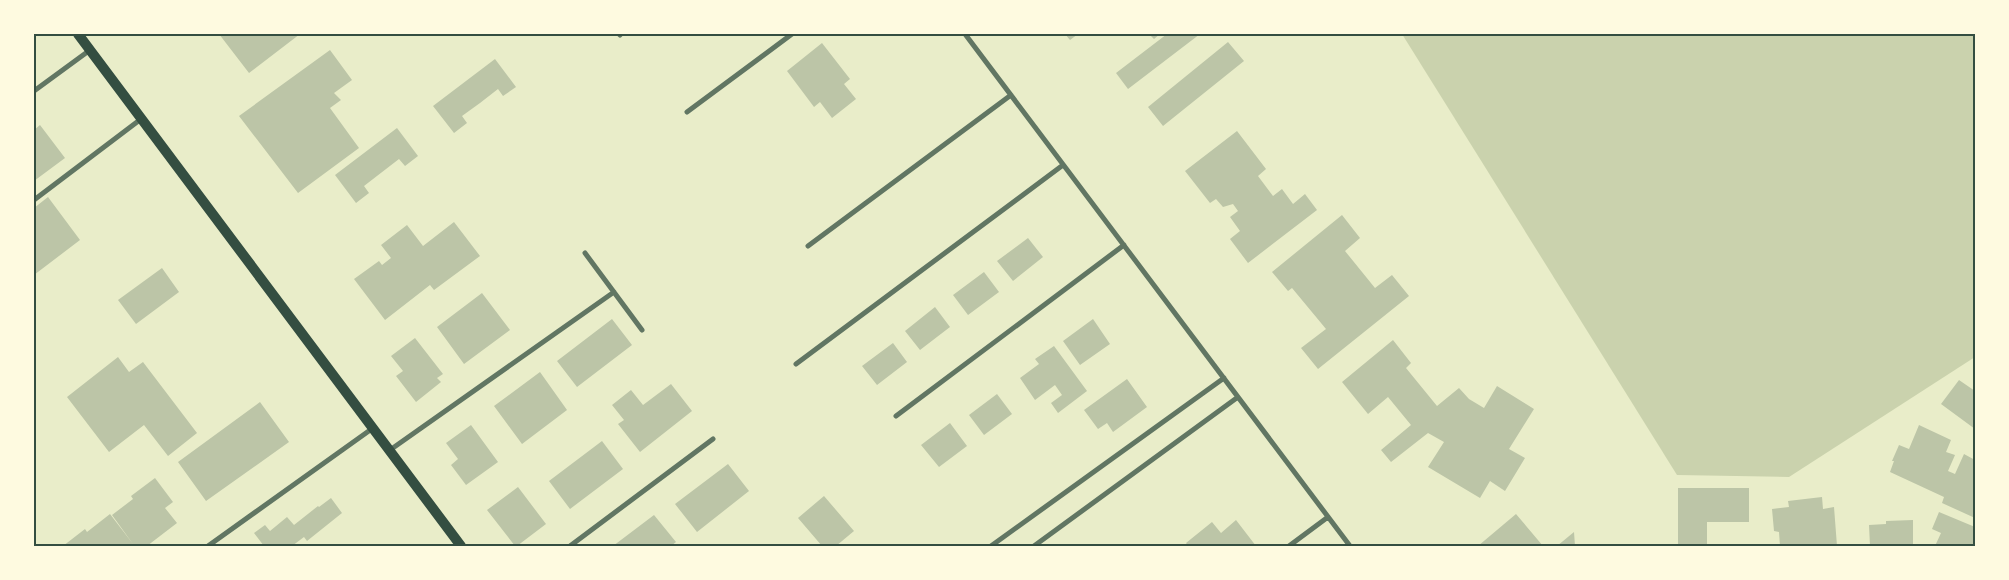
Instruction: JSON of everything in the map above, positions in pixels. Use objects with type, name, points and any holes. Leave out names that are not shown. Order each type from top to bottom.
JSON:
[{"type":"main road","points":[[78,34],[462,546]]},
{"type":"street","points":[[687,112],[792,34]]},
{"type":"street","points":[[965,34],[1350,546]]},
{"type":"street","points":[[34,91],[90,50]]},
{"type":"street","points":[[808,246],[1011,94]]},
{"type":"street","points":[[34,200],[142,119]]},
{"type":"street","points":[[796,364],[1063,165]]},
{"type":"street","points":[[896,416],[1124,245]]},
{"type":"street","points":[[585,252],[642,330]]},
{"type":"street","points":[[390,450],[614,292]]},
{"type":"street","points":[[991,546],[1224,378]]},
{"type":"street","points":[[1034,546],[1238,397]]},
{"type":"street","points":[[208,546],[373,428]]},
{"type":"street","points":[[570,546],[713,439]]},
{"type":"street","points":[[1289,546],[1328,517]]},
{"type":"green space","points":[[1402,34],[1975,34],[1975,357],[1789,477],[1677,475]]},
{"type":"building","points":[[219,34],[300,34],[249,73]]},
{"type":"building","points":[[1065,34],[1078,34],[1070,40]]},
{"type":"building","points":[[1149,34],[1160,34],[1154,39]]},
{"type":"building","points":[[1167,34],[1200,34],[1128,89],[1116,73]]},
{"type":"building","points":[[1228,42],[1244,61],[1163,126],[1148,107]]},
{"type":"building","points":[[822,43],[850,79],[844,84],[856,99],[832,118],[820,102],[814,107],[787,71]]},
{"type":"building","points":[[330,50],[352,80],[334,93],[341,100],[330,108],[359,148],[298,193],[239,116]]},
{"type":"building","points":[[495,59],[516,87],[503,96],[498,89],[462,116],[467,123],[454,133],[433,106]]},
{"type":"building","points":[[40,125],[65,158],[34,181],[34,130]]},
{"type":"building","points":[[397,128],[418,156],[405,166],[399,159],[364,186],[369,193],[356,203],[335,175]]},
{"type":"building","points":[[1237,131],[1266,169],[1258,176],[1273,196],[1282,189],[1293,204],[1305,194],[1317,210],[1248,263],[1230,239],[1240,231],[1230,217],[1238,211],[1233,204],[1223,207],[1216,199],[1210,203],[1185,171]]},
{"type":"building","points":[[48,197],[80,240],[34,275],[34,208]]},
{"type":"building","points":[[1342,215],[1360,238],[1345,251],[1375,288],[1392,275],[1409,296],[1318,369],[1301,348],[1326,329],[1292,288],[1288,291],[1272,272]]},
{"type":"building","points":[[454,222],[480,256],[434,290],[430,285],[385,320],[354,279],[379,261],[382,265],[391,258],[381,245],[407,225],[423,246]]},
{"type":"building","points":[[1028,238],[1043,257],[1013,281],[997,261]]},
{"type":"building","points":[[162,268],[179,292],[136,324],[118,300]]},
{"type":"building","points":[[984,272],[999,292],[968,315],[953,295]]},
{"type":"building","points":[[482,293],[510,330],[464,364],[437,327]]},
{"type":"building","points":[[935,307],[950,327],[920,350],[905,331]]},
{"type":"building","points":[[612,319],[632,345],[577,387],[557,361]]},
{"type":"building","points":[[1093,319],[1110,344],[1080,365],[1063,341]]},
{"type":"building","points":[[415,338],[443,374],[437,378],[441,382],[416,402],[396,376],[403,371],[391,356]]},
{"type":"building","points":[[1393,340],[1411,363],[1406,368],[1437,406],[1459,388],[1469,399],[1484,408],[1497,386],[1534,409],[1509,449],[1525,458],[1505,491],[1490,481],[1480,498],[1428,467],[1444,442],[1428,433],[1391,462],[1381,450],[1411,425],[1388,397],[1368,414],[1342,382]]},
{"type":"building","points":[[893,343],[907,362],[877,385],[862,366]]},
{"type":"building","points":[[1054,346],[1087,391],[1058,413],[1051,403],[1062,395],[1055,385],[1035,400],[1020,378],[1039,364],[1035,359]]},
{"type":"building","points":[[118,357],[129,372],[143,362],[197,433],[168,456],[144,425],[109,452],[67,397]]},
{"type":"building","points":[[540,372],[567,410],[522,444],[494,406]]},
{"type":"building","points":[[1127,379],[1147,407],[1113,432],[1107,423],[1098,429],[1084,410]]},
{"type":"building","points":[[1959,380],[1975,391],[1975,429],[1941,404]]},
{"type":"building","points":[[671,384],[692,411],[640,452],[618,424],[624,420],[612,405],[631,390],[643,405]]},
{"type":"building","points":[[997,394],[1012,414],[984,435],[969,415]]},
{"type":"building","points":[[260,402],[289,442],[206,501],[178,462]]},
{"type":"building","points":[[950,423],[967,446],[939,467],[921,445]]},
{"type":"building","points":[[471,425],[498,462],[466,485],[451,465],[458,459],[446,443]]},
{"type":"building","points":[[1919,425],[1951,440],[1946,452],[1955,455],[1948,471],[1955,474],[1964,454],[1975,460],[1975,518],[1942,503],[1944,497],[1890,472],[1894,461],[1892,461],[1899,445],[1909,449]]},
{"type":"building","points":[[602,441],[623,469],[570,509],[549,481]]},
{"type":"building","points":[[728,464],[749,491],[697,532],[675,504]]},
{"type":"building","points":[[155,478],[173,502],[165,508],[177,523],[147,546],[63,546],[85,529],[87,532],[110,514],[133,544],[112,515],[133,499],[131,496]]},
{"type":"building","points":[[518,487],[546,524],[515,546],[487,510]]},
{"type":"building","points":[[1678,488],[1749,488],[1749,522],[1707,522],[1707,546],[1678,546]]},
{"type":"building","points":[[824,496],[854,531],[836,546],[822,546],[798,518]]},
{"type":"building","points":[[1822,497],[1823,509],[1834,507],[1837,546],[1780,546],[1779,532],[1774,531],[1772,509],[1789,507],[1788,501]]},
{"type":"building","points":[[331,498],[342,513],[307,541],[304,537],[292,546],[264,546],[254,533],[265,525],[270,531],[287,517],[294,525]]},
{"type":"building","points":[[1939,512],[1975,527],[1975,546],[1935,546],[1941,533],[1932,529]]},
{"type":"building","points":[[1516,514],[1543,546],[1478,546]]},
{"type":"building","points":[[654,515],[676,542],[671,546],[613,546]]},
{"type":"building","points":[[1236,520],[1256,546],[1188,546],[1186,543],[1212,522],[1221,533]]},
{"type":"building","points":[[1913,520],[1913,546],[1870,546],[1869,525],[1886,524],[1886,521]]},
{"type":"building","points":[[1574,532],[1575,546],[1557,546]]}]
